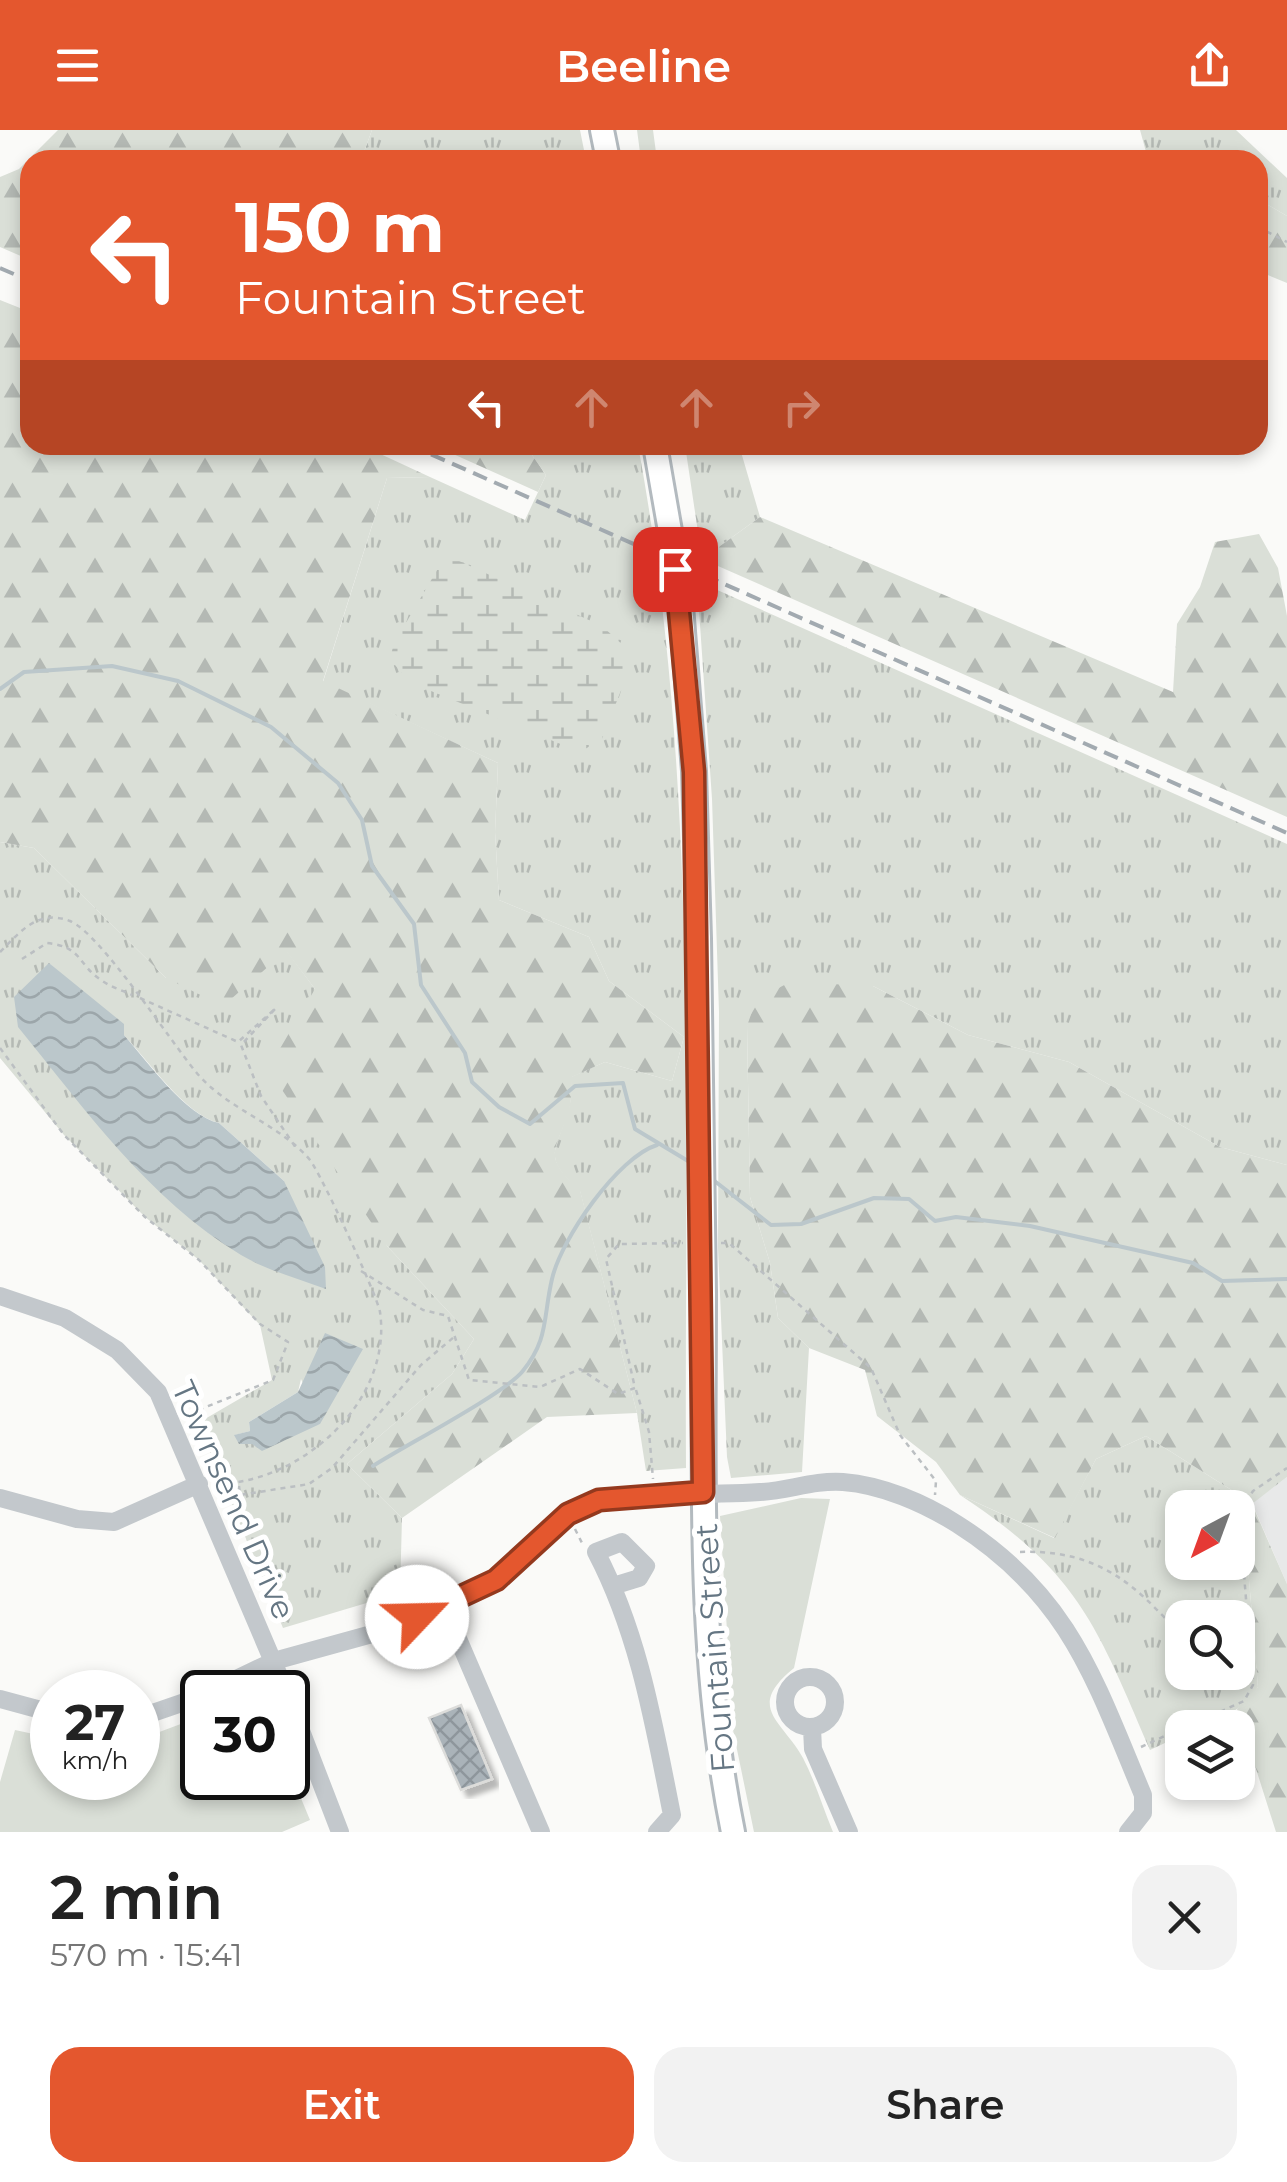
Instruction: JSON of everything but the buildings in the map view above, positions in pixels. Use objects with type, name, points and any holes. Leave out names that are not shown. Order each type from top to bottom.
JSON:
[{"type":"main road","name":"Fountain Street","points":[[657,455],[681,606],[694,772],[704,1294],[703,1492],[713,1713],[733,1832]]},
{"type":"street","name":"Townsend Drive","points":[[0,1296],[65,1318],[117,1350],[158,1392],[277,1670]]},
{"type":"street","points":[[257,1670],[390,1629],[444,1606],[496,1580],[568,1514],[599,1500],[654,1494],[762,1492],[811,1482],[846,1482],[884,1490],[935,1511],[1002,1553],[1057,1611],[1143,1795],[1143,1812],[1128,1832]]},
{"type":"street","points":[[0,1498],[77,1519],[114,1522],[198,1484]]},
{"type":"street","points":[[614,1586],[639,1578],[646,1566],[622,1542],[596,1552],[614,1586],[646,1685],[672,1815],[657,1832]]},
{"type":"street","points":[[444,1606],[541,1832]]},
{"type":"street","points":[[0,1699],[30,1707]]},
{"type":"street","points":[[812,1728],[813,1749],[849,1832]]},
{"type":"street","name":"Townsend Drive","points":[[310,1754],[340,1832]]},
{"type":"path","points":[[0,952],[34,920],[51,917],[87,931],[200,1077],[310,1160],[380,1311],[378,1346],[366,1388],[342,1425],[312,1454],[238,1484],[198,1484]]},
{"type":"path","points":[[22,960],[47,943],[62,945],[76,951],[98,979],[240,1043],[261,1096],[300,1153]]},
{"type":"path","points":[[240,1043],[276,1008],[240,1043]]},
{"type":"path","points":[[0,1048],[77,1149],[145,1217],[199,1260],[260,1324],[288,1342],[272,1380],[170,1421]]},
{"type":"path","points":[[654,1494],[650,1432],[606,1259],[618,1244],[692,1243]]},
{"type":"path","points":[[711,1243],[730,1243],[871,1368],[900,1435],[936,1481],[935,1511]]},
{"type":"path","points":[[362,1271],[423,1310],[448,1316],[468,1380],[540,1387],[580,1369],[618,1394],[636,1388]]},
{"type":"path","points":[[238,1484],[240,1495],[309,1484],[332,1468],[422,1365],[455,1336]]},
{"type":"path","points":[[1246,1600],[1239,1514],[1254,1491],[1287,1468]]},
{"type":"path","points":[[568,1514],[584,1549],[596,1552]]},
{"type":"path","points":[[1002,1553],[1046,1551],[1098,1563],[1120,1574],[1165,1615]]},
{"type":"path","points":[[1224,1710],[1244,1701],[1250,1690]]},
{"type":"path","points":[[1126,1754],[1165,1737]]},
{"type":"shaded area","points":[[1287,1477],[1287,1584],[1255,1510],[1255,1501]]},
{"type":"green space","points":[[58,130],[372,130],[365,150],[38,150]]},
{"type":"green space","points":[[372,130],[580,130],[584,150],[365,150]]},
{"type":"green space","points":[[637,130],[653,130],[656,150],[640,150]]},
{"type":"green space","points":[[1140,130],[1236,130],[1257,150],[1146,150]]},
{"type":"green space","points":[[1268,160],[1287,178],[1287,216],[1268,205]]},
{"type":"green space","points":[[19,169],[20,256],[0,247],[0,177]]},
{"type":"green space","points":[[1268,205],[1287,216],[1287,283],[1268,275]]},
{"type":"green space","points":[[0,300],[20,308],[20,455],[383,455],[430,477],[387,478],[323,681],[498,763],[495,832],[499,900],[589,937],[609,981],[684,1037],[672,1081],[605,1062],[572,1077],[570,1107],[555,1153],[560,1169],[580,1190],[637,1413],[547,1417],[402,1518],[347,1464],[452,1374],[474,1339],[387,1246],[268,1069],[315,989],[286,951],[223,1006],[166,978],[34,848],[0,842]]},
{"type":"green space","points":[[455,455],[532,455],[546,475],[538,492]]},
{"type":"green space","points":[[532,455],[640,455],[658,571],[680,827],[684,955],[686,1468],[646,1471],[637,1413],[580,1191],[560,1170],[555,1153],[570,1103],[571,1077],[605,1062],[672,1081],[684,1037],[609,981],[589,937],[499,900],[495,832],[498,763],[323,682],[387,478],[430,477],[525,520],[546,475]]},
{"type":"green space","points":[[686,455],[742,455],[760,517],[702,559]]},
{"type":"green space","points":[[760,517],[1173,692],[1177,624],[1200,587],[1215,542],[1259,534],[1278,568],[1287,616],[1287,817],[702,559]]},
{"type":"green space","points":[[446,555],[602,626],[625,647],[629,670],[602,739],[580,752],[409,682],[390,659],[394,643]]},
{"type":"green space","points":[[697,581],[1287,844],[1287,1165],[1220,1147],[1069,1062],[968,1035],[873,986],[747,1026],[750,1197],[770,1263],[778,1318],[809,1348],[802,1472],[731,1478],[718,1248],[719,1012],[712,799]]},
{"type":"green space","points":[[0,842],[34,848],[166,978],[286,950],[315,989],[387,1246],[474,1339],[452,1374],[347,1464],[402,1518],[400,1593],[283,1628],[198,1423],[272,1380],[260,1325],[199,1260],[145,1217],[64,1135],[0,1058]],"holes":[[[49,963],[123,1034],[180,1098],[219,1123],[284,1181],[207,1232]],[[301,1379],[320,1424],[235,1435],[250,1431],[249,1422],[298,1392]]]},
{"type":"green space","points":[[790,982],[873,986],[968,1035],[1069,1062],[1220,1147],[1287,1165],[1287,1477],[1255,1502],[1255,1490],[1231,1490],[1146,1436],[1096,1459],[1055,1538],[960,1495],[936,1462],[877,1416],[865,1370],[809,1348],[778,1318],[770,1263],[750,1197],[747,1026],[756,1000]]},
{"type":"green space","points":[[1146,1436],[1231,1490],[1165,1490],[1165,1580],[1249,1580],[1251,1600],[1165,1600],[1165,1690],[1255,1690],[1255,1651],[1258,1687],[1252,1696],[1234,1710],[1165,1710],[1165,1743],[1150,1750],[1115,1669],[1079,1605],[1032,1550],[960,1495],[1054,1538],[1096,1459]]},
{"type":"green space","points":[[801,1498],[830,1499],[794,1668],[779,1682],[770,1704],[772,1714],[803,1758],[833,1832],[754,1832],[733,1730],[720,1516]]},
{"type":"green space","points":[[1255,1511],[1287,1584],[1287,1832],[1276,1832],[1255,1766],[1255,1710],[1237,1709],[1258,1687],[1255,1600],[1251,1600],[1249,1580],[1255,1580]]},
{"type":"green space","points":[[180,1724],[180,1800],[302,1800],[310,1820],[282,1832],[0,1832],[0,1782],[15,1730],[30,1733],[30,1800],[160,1800],[160,1732]]},
{"type":"water","points":[[49,963],[124,1024],[124,1035],[181,1099],[219,1123],[284,1181],[325,1267],[326,1289],[251,1260],[207,1232],[147,1180],[93,1120],[18,1027],[14,997]]},
{"type":"water","points":[[325,1333],[363,1349],[320,1424],[262,1451],[252,1444],[239,1444],[234,1435],[250,1431],[249,1422],[298,1392]]},
{"type":"waterway","points":[[0,689],[24,672],[112,666],[178,681],[271,727],[338,783],[362,820],[372,866],[414,924],[421,985],[465,1053],[472,1082],[499,1107],[530,1124],[575,1086],[623,1083],[635,1129],[693,1164]]},
{"type":"waterway","points":[[373,1466],[474,1407],[522,1372],[541,1339],[557,1262],[579,1222],[625,1165],[657,1145]]},
{"type":"waterway","points":[[712,1179],[771,1225],[801,1224],[874,1198],[909,1199],[935,1221],[956,1217],[1030,1226],[1193,1263],[1222,1281],[1287,1279]]},
{"type":"railway","points":[[0,268],[20,277]]},
{"type":"railway","points":[[433,455],[1287,833]]},
{"type":"route","points":[[417,1617],[496,1580],[568,1514],[599,1500],[622,1495],[703,1492],[704,1294],[694,772],[675,569]]}]
